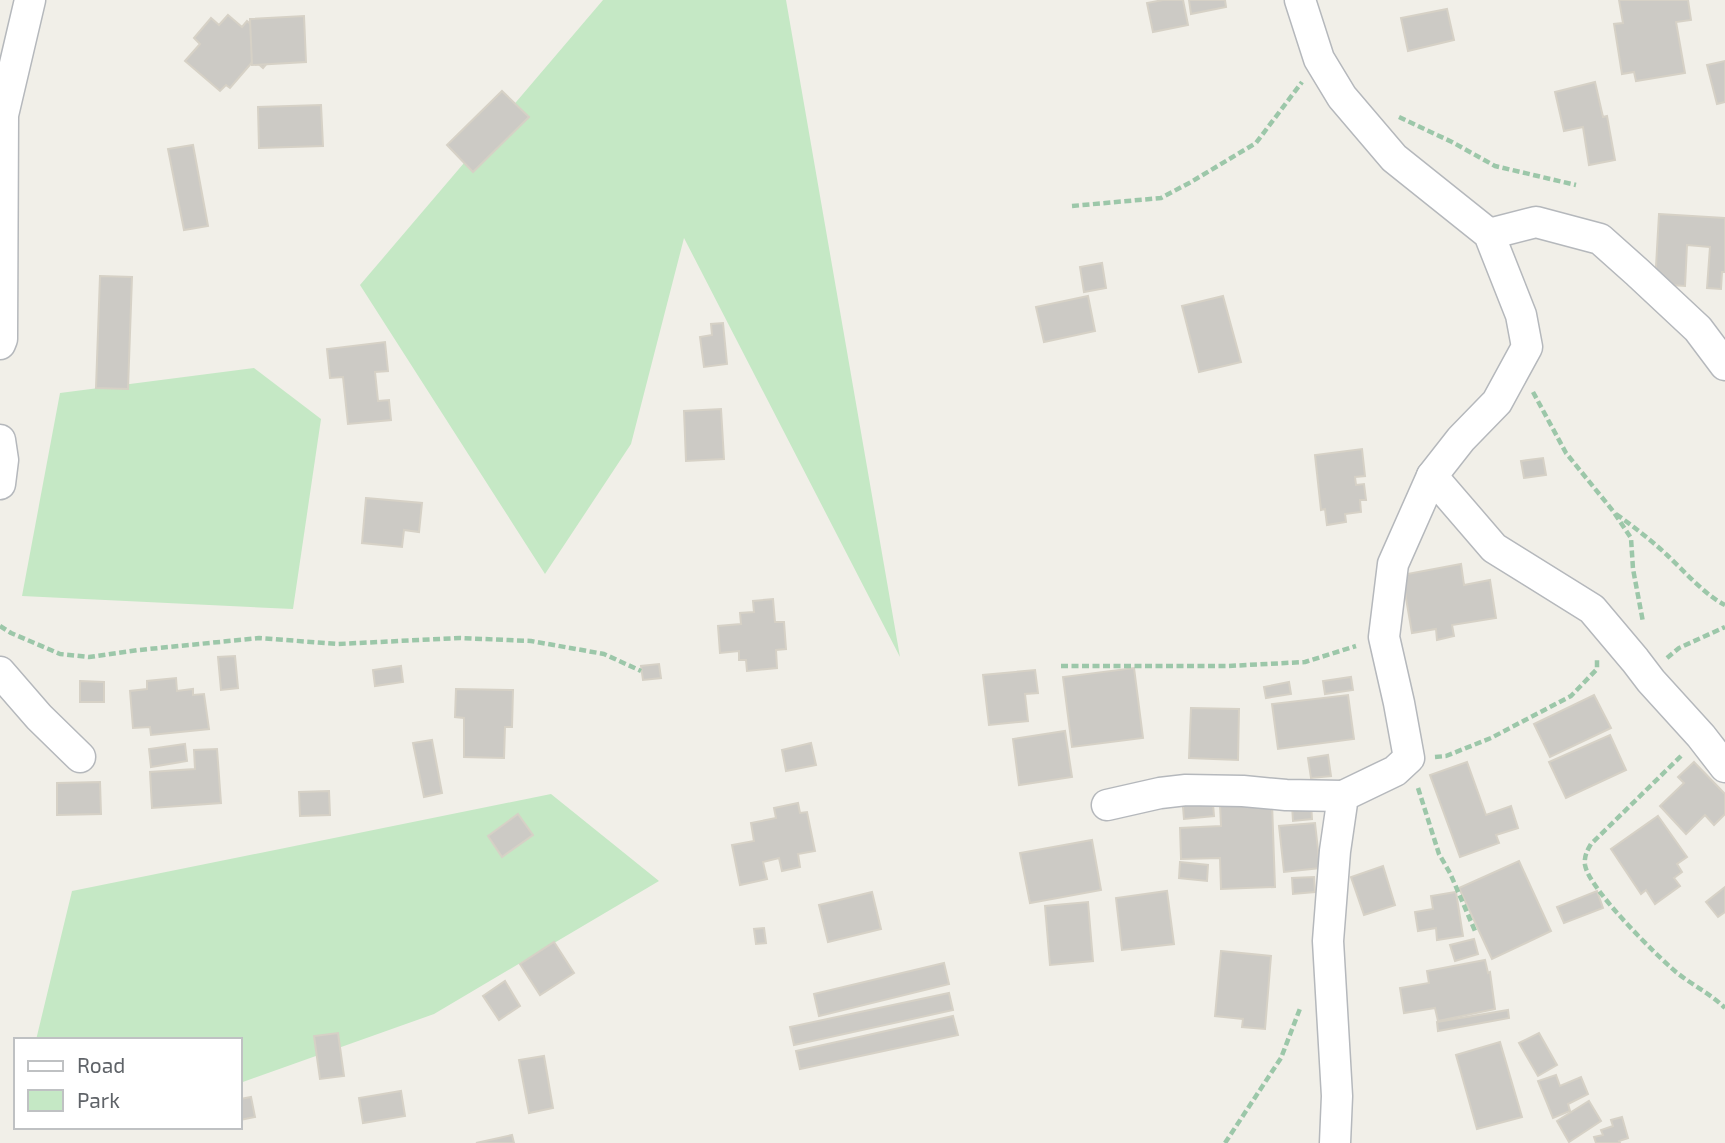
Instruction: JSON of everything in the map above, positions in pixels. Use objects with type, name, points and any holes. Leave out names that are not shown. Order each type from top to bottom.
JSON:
[{"type":"street","points":[[0,344],[3,115],[30,0]]},
{"type":"street","points":[[1107,805],[1186,790],[1343,796],[1395,771],[1409,758],[1402,713],[1384,637],[1393,564],[1432,476],[1461,439],[1497,402],[1527,347],[1521,315],[1489,234],[1394,158],[1342,97],[1319,59],[1300,0]]},
{"type":"street","points":[[1489,234],[1536,222],[1600,239],[1698,329],[1725,365]]},
{"type":"street","points":[[0,440],[3,460],[0,484]]},
{"type":"street","points":[[1432,476],[1494,548],[1592,609],[1725,767]]},
{"type":"street","points":[[0,672],[39,717],[80,757]]},
{"type":"street","points":[[1335,1143],[1337,1096],[1328,941],[1335,851],[1343,796]]},
{"type":"path","points":[[1072,206],[1161,198],[1191,182],[1256,143],[1319,59]]},
{"type":"path","points":[[1397,116],[1495,166],[1576,185]]},
{"type":"path","points":[[1518,364],[1566,453],[1613,511],[1631,538],[1633,569],[1641,617],[1646,629]]},
{"type":"path","points":[[1613,511],[1725,605]]},
{"type":"path","points":[[0,626],[60,654],[89,657],[259,638],[338,644],[460,638],[531,640],[604,654],[641,671]]},
{"type":"path","points":[[1651,681],[1661,662],[1679,648],[1725,627]]},
{"type":"path","points":[[1061,666],[1228,666],[1304,662],[1384,637]]},
{"type":"path","points":[[1475,931],[1439,854],[1409,758],[1446,756],[1491,738],[1572,696],[1598,669],[1596,657]]},
{"type":"path","points":[[1701,736],[1591,844],[1585,855],[1585,868],[1622,919],[1653,951],[1677,973],[1725,1008]]},
{"type":"path","points":[[1225,1143],[1281,1058],[1304,999]]},
{"type":"green space","points":[[603,0],[786,0],[900,657],[684,238],[631,444],[545,574],[360,285]]},
{"type":"green space","points":[[254,368],[321,419],[293,609],[22,596],[60,393]]},
{"type":"green space","points":[[551,794],[659,881],[434,1014],[242,1082],[242,1038],[36,1038],[72,891]]},
{"type":"building","points":[[1183,0],[1188,25],[1153,32],[1147,3]]},
{"type":"building","points":[[1189,0],[1225,0],[1226,7],[1191,14]]},
{"type":"building","points":[[1619,0],[1688,0],[1691,20],[1676,22],[1685,73],[1636,81],[1634,72],[1622,74],[1614,24],[1623,23]]},
{"type":"building","points":[[1447,9],[1454,40],[1408,51],[1401,18]]},
{"type":"building","points":[[228,15],[242,27],[247,21],[279,49],[263,68],[254,60],[230,88],[226,85],[220,91],[185,61],[200,44],[194,38],[211,18],[219,25]]},
{"type":"building","points":[[304,16],[306,62],[252,65],[250,19]]},
{"type":"building","points":[[1725,61],[1725,102],[1717,104],[1707,65]]},
{"type":"building","points":[[1595,82],[1603,117],[1607,116],[1615,160],[1589,165],[1583,127],[1564,131],[1555,92]]},
{"type":"building","points":[[502,91],[529,117],[473,172],[447,145]]},
{"type":"building","points":[[321,105],[323,146],[259,148],[258,107]]},
{"type":"building","points":[[193,145],[208,226],[184,230],[168,149]]},
{"type":"building","points":[[1659,214],[1725,218],[1725,272],[1722,272],[1721,289],[1707,288],[1710,247],[1687,245],[1685,286],[1655,284]]},
{"type":"building","points":[[1102,263],[1106,288],[1084,292],[1080,267]]},
{"type":"building","points":[[100,276],[132,277],[128,389],[96,388]]},
{"type":"building","points":[[1088,296],[1095,331],[1044,342],[1036,307]]},
{"type":"building","points":[[1223,296],[1241,362],[1199,372],[1182,306]]},
{"type":"building","points":[[723,323],[727,364],[704,367],[700,337],[712,335],[711,324]]},
{"type":"building","points":[[385,342],[388,371],[375,372],[378,401],[389,400],[391,420],[348,424],[343,377],[330,378],[327,349]]},
{"type":"building","points":[[721,409],[724,459],[686,461],[684,411]]},
{"type":"building","points":[[1362,449],[1365,476],[1355,477],[1356,485],[1364,484],[1366,500],[1360,500],[1361,512],[1345,514],[1346,522],[1327,525],[1325,509],[1321,510],[1315,455]]},
{"type":"building","points":[[1543,458],[1546,475],[1524,478],[1521,461]]},
{"type":"building","points":[[366,498],[422,503],[419,532],[404,530],[402,547],[362,543]]},
{"type":"building","points":[[1461,564],[1464,585],[1490,580],[1496,618],[1452,625],[1454,636],[1437,640],[1436,629],[1412,633],[1402,575]]},
{"type":"building","points":[[773,599],[775,622],[784,622],[786,649],[776,650],[777,668],[747,671],[746,660],[739,660],[739,651],[720,653],[718,626],[741,624],[740,613],[754,612],[753,601]]},
{"type":"building","points":[[235,656],[238,688],[221,690],[218,657]]},
{"type":"building","points":[[659,664],[661,678],[643,680],[641,666]]},
{"type":"building","points":[[401,666],[403,682],[375,686],[373,670]]},
{"type":"building","points":[[1134,668],[1143,738],[1072,747],[1063,677]]},
{"type":"building","points":[[1035,670],[1038,693],[1025,694],[1028,721],[989,725],[983,675]]},
{"type":"building","points":[[1351,677],[1353,690],[1325,694],[1323,681]]},
{"type":"building","points":[[176,678],[177,691],[193,689],[193,695],[204,694],[209,729],[151,735],[150,727],[133,728],[130,691],[147,689],[147,681]]},
{"type":"building","points":[[80,681],[104,682],[104,702],[80,702]]},
{"type":"building","points":[[1289,682],[1291,694],[1266,698],[1264,687]]},
{"type":"building","points":[[456,689],[513,690],[512,727],[505,727],[504,758],[464,757],[464,718],[455,717]]},
{"type":"building","points":[[1348,695],[1354,739],[1278,749],[1272,704]]},
{"type":"building","points":[[1594,695],[1611,728],[1550,757],[1534,724]]},
{"type":"building","points":[[1191,708],[1239,709],[1238,760],[1189,758]]},
{"type":"building","points":[[1065,731],[1072,777],[1019,785],[1013,739]]},
{"type":"building","points":[[1610,735],[1626,770],[1566,798],[1549,762]]},
{"type":"building","points":[[432,740],[442,793],[424,797],[413,743]]},
{"type":"building","points":[[811,743],[816,765],[786,771],[782,750]]},
{"type":"building","points":[[185,744],[187,761],[151,767],[149,749]]},
{"type":"building","points":[[217,749],[221,803],[152,808],[150,772],[195,769],[194,750]]},
{"type":"building","points":[[1328,755],[1331,776],[1311,778],[1308,758]]},
{"type":"building","points":[[1467,762],[1486,815],[1511,806],[1518,828],[1496,835],[1499,843],[1460,857],[1430,775]]},
{"type":"building","points":[[1694,762],[1725,794],[1725,814],[1714,825],[1705,815],[1686,834],[1660,806],[1684,783],[1678,777]]},
{"type":"building","points":[[100,782],[101,814],[57,815],[57,783]]},
{"type":"building","points":[[329,791],[330,815],[300,816],[299,792]]},
{"type":"building","points":[[1212,792],[1214,816],[1184,819],[1182,795]]},
{"type":"building","points":[[798,803],[800,813],[807,812],[815,851],[798,854],[800,867],[782,871],[779,858],[763,862],[767,879],[740,885],[732,845],[754,841],[751,823],[776,818],[774,808]]},
{"type":"building","points":[[1272,803],[1275,887],[1221,889],[1220,858],[1181,859],[1180,828],[1221,826],[1220,805]]},
{"type":"building","points":[[1311,803],[1312,819],[1293,821],[1292,805]]},
{"type":"building","points":[[518,814],[533,835],[502,857],[488,836]]},
{"type":"building","points":[[1658,816],[1687,857],[1677,864],[1682,872],[1674,878],[1680,886],[1655,904],[1646,890],[1641,894],[1611,849]]},
{"type":"building","points":[[1315,823],[1320,868],[1284,872],[1279,826]]},
{"type":"building","points":[[1092,840],[1101,890],[1030,903],[1020,853]]},
{"type":"building","points":[[1519,861],[1551,931],[1492,959],[1459,888]]},
{"type":"building","points":[[1180,862],[1208,865],[1207,881],[1179,878]]},
{"type":"building","points":[[1383,866],[1395,905],[1364,915],[1351,877]]},
{"type":"building","points":[[1314,877],[1315,892],[1293,894],[1292,878]]},
{"type":"building","points":[[1725,887],[1725,912],[1718,917],[1706,902]]},
{"type":"building","points":[[1167,891],[1174,944],[1122,950],[1116,898]]},
{"type":"building","points":[[1597,891],[1603,908],[1564,923],[1557,907]]},
{"type":"building","points":[[872,892],[881,929],[828,942],[819,905]]},
{"type":"building","points":[[1456,892],[1463,936],[1437,940],[1436,928],[1418,931],[1415,912],[1433,909],[1431,896]]},
{"type":"building","points":[[1088,902],[1093,961],[1050,965],[1045,906]]},
{"type":"building","points":[[764,928],[766,943],[756,944],[754,929]]},
{"type":"building","points":[[1474,939],[1478,954],[1455,961],[1450,945]]},
{"type":"building","points":[[554,942],[574,973],[540,995],[520,964]]},
{"type":"building","points":[[1221,951],[1271,956],[1265,1029],[1242,1027],[1243,1019],[1215,1016]]},
{"type":"building","points":[[1485,960],[1488,973],[1490,972],[1495,1009],[1438,1021],[1435,1008],[1404,1013],[1400,988],[1429,983],[1427,971]]},
{"type":"building","points":[[944,963],[949,984],[819,1016],[814,994]]},
{"type":"building","points":[[505,981],[520,1006],[499,1020],[483,996]]},
{"type":"building","points":[[949,993],[953,1010],[794,1045],[790,1027]]},
{"type":"building","points":[[1508,1010],[1509,1018],[1438,1031],[1437,1022]]},
{"type":"building","points":[[953,1016],[958,1035],[800,1069],[796,1051]]},
{"type":"building","points":[[338,1033],[344,1076],[320,1079],[314,1036]]},
{"type":"building","points":[[1539,1033],[1557,1065],[1538,1076],[1519,1043]]},
{"type":"building","points":[[1500,1042],[1522,1117],[1477,1129],[1456,1055]]},
{"type":"building","points":[[544,1056],[553,1108],[529,1113],[519,1060]]},
{"type":"building","points":[[1556,1075],[1560,1086],[1581,1077],[1588,1094],[1568,1104],[1570,1111],[1553,1118],[1538,1081]]},
{"type":"building","points":[[401,1091],[405,1116],[363,1123],[359,1098]]},
{"type":"building","points":[[251,1097],[255,1117],[242,1120],[242,1099]]},
{"type":"building","points":[[1589,1101],[1601,1121],[1569,1142],[1557,1121]]},
{"type":"building","points":[[1622,1117],[1628,1138],[1619,1141],[1620,1143],[1596,1143],[1594,1137],[1603,1135],[1601,1130],[1613,1126],[1611,1120]]},
{"type":"building","points":[[512,1135],[514,1143],[476,1143]]}]
